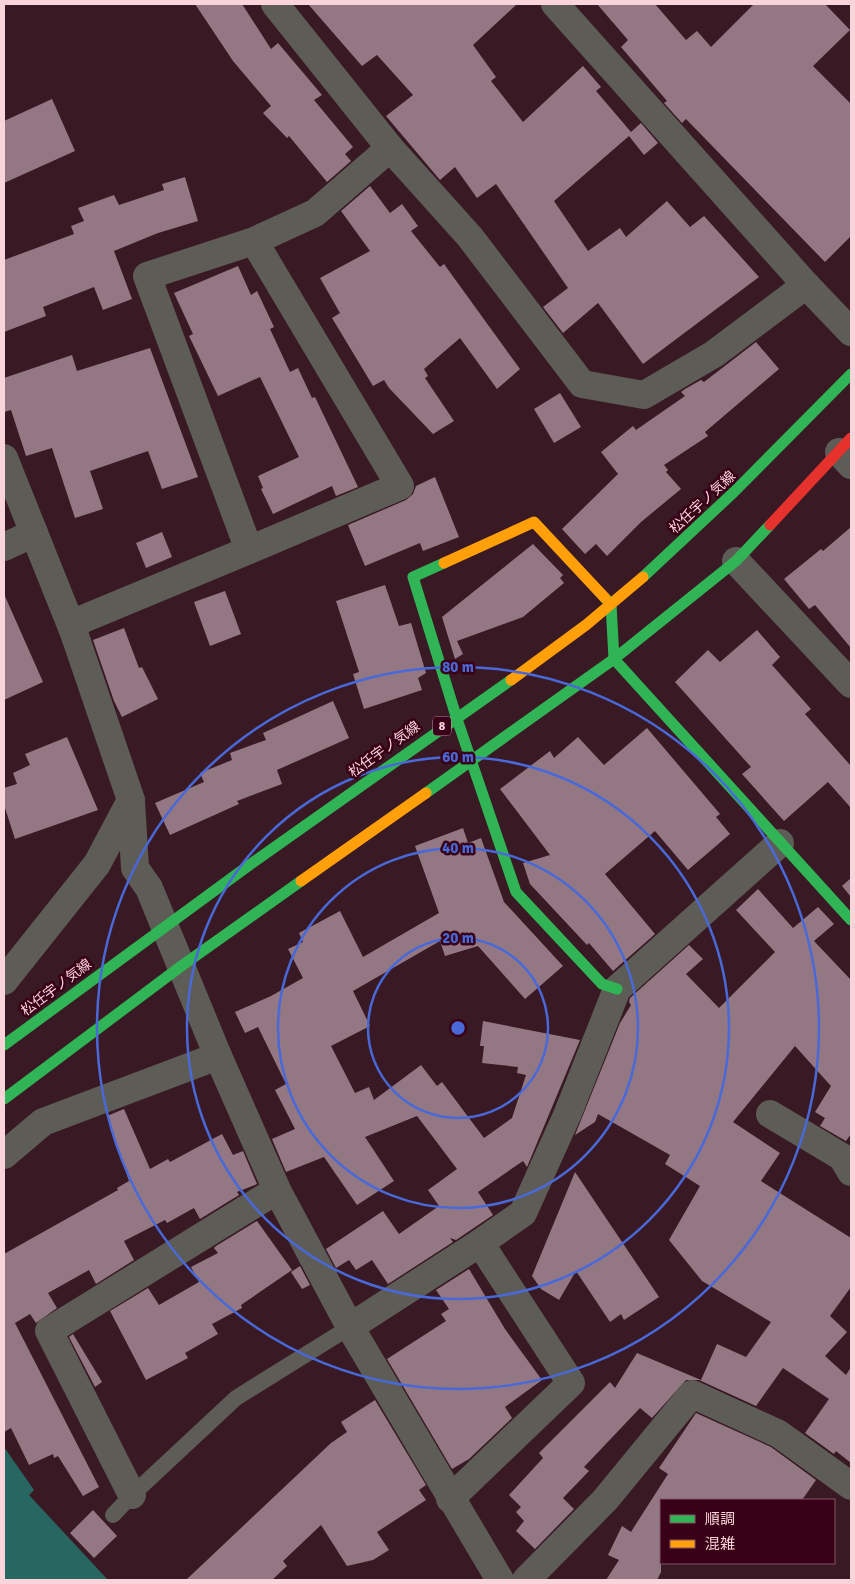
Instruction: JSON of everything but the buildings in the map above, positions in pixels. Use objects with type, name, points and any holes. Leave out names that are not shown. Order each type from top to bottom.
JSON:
[{"type":"main road","name":"松任宇ノ気線","points":[[4,1045],[164,926],[456,716],[515,678],[611,604],[705,522],[851,374]]},
{"type":"main road","points":[[4,1099],[180,967],[614,659],[736,561],[847,452]]},
{"type":"main road","points":[[617,989],[602,984],[516,892],[456,716],[413,577],[534,522],[611,604],[614,659],[851,920]]},
{"type":"street","points":[[555,4],[806,285],[851,332]]},
{"type":"street","points":[[288,9],[390,148],[470,237],[582,384],[644,395],[714,354],[806,285]]},
{"type":"street","points":[[249,550],[147,276],[254,241],[315,212],[390,148]]},
{"type":"street","points":[[70,624],[400,486],[254,241]]},
{"type":"street","points":[[4,458],[70,624],[132,800],[135,868],[149,888],[180,967],[277,1190],[350,1327],[450,1499],[500,1580]]},
{"type":"street","points":[[4,547],[34,533]]},
{"type":"street","points":[[736,561],[851,684]]},
{"type":"street","points":[[4,981],[97,864],[132,800]]},
{"type":"street","points":[[350,1327],[523,1213],[568,1113],[617,989],[780,843]]},
{"type":"street","points":[[97,864],[135,868]]},
{"type":"street","points":[[4,1155],[43,1122],[218,1056]]},
{"type":"street","points":[[770,1114],[842,1157],[851,1172]]},
{"type":"street","points":[[132,1495],[49,1331],[277,1190]]},
{"type":"street","points":[[450,1499],[571,1383],[480,1243]]},
{"type":"street","points":[[526,1580],[605,1500],[692,1394],[779,1434],[851,1486]]},
{"type":"lane","points":[[113,1515],[236,1398],[350,1327]]},
{"type":"shaded area","points":[[4,1447],[34,1490],[29,1495],[108,1580],[4,1580]]},
{"type":"traffic: fast","points":[[643,577],[734,492],[851,374]]},
{"type":"traffic: fast","points":[[426,793],[614,659],[736,561],[770,525]]},
{"type":"traffic: fast","points":[[444,563],[413,577],[456,716],[516,892],[602,984],[617,989]]},
{"type":"traffic: fast","points":[[605,598],[611,604],[614,659],[851,920]]},
{"type":"traffic: fast","points":[[4,1045],[248,866],[511,680]]},
{"type":"traffic: fast","points":[[4,1099],[180,967],[301,881]]},
{"type":"traffic: slow","points":[[444,563],[534,522],[605,598]]},
{"type":"traffic: slow","points":[[511,680],[586,625],[643,577]]},
{"type":"traffic: slow","points":[[301,881],[426,793]]},
{"type":"traffic: jam","points":[[770,525],[851,438]]}]
